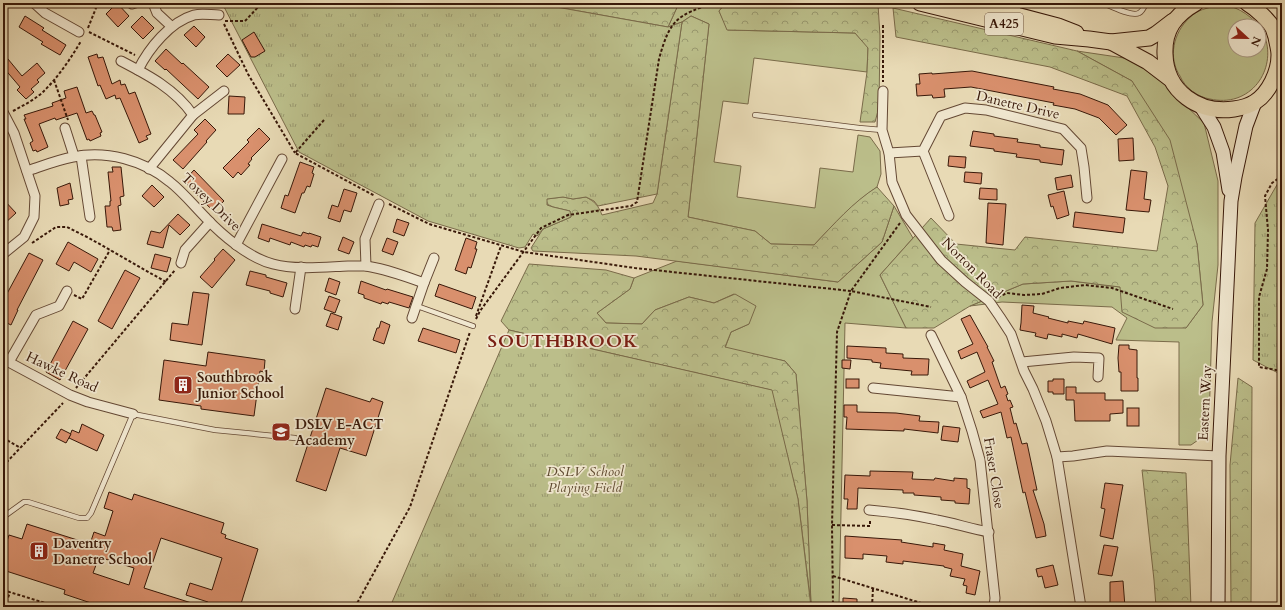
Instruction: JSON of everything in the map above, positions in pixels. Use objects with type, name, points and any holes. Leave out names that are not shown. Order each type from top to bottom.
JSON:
[{"type":"main road","name":"A425","points":[[920,3],[1055,36],[1111,42],[1149,38],[1196,3]]},
{"type":"main road","name":"A425","points":[[972,3],[1019,9],[1089,39]]},
{"type":"main road","name":"A425","points":[[1111,42],[1148,62],[1170,78],[1185,97],[1200,105],[1218,110],[1242,108],[1254,102],[1266,92],[1277,79],[1279,56],[1278,31],[1259,12],[1247,3]]},
{"type":"main road","name":"A425","points":[[1170,78],[1165,56],[1166,40],[1174,20]]},
{"type":"main road","name":"Eastern Way","points":[[1218,607],[1219,456],[1231,201],[1234,177],[1246,126],[1254,102]]},
{"type":"main road","name":"Eastern Way","points":[[1200,105],[1214,127],[1223,152],[1231,201]]},
{"type":"street","points":[[34,3],[45,13],[83,31]]},
{"type":"street","points":[[153,3],[157,13],[171,26]]},
{"type":"street","points":[[138,70],[143,60],[171,26],[195,14],[219,15]]},
{"type":"street","points":[[121,61],[170,89],[185,103],[193,115]]},
{"type":"street","points":[[150,169],[193,115],[224,91]]},
{"type":"street","name":"Norton Road","points":[[883,91],[882,130],[889,153],[892,182],[906,215],[941,260],[989,301],[1000,317],[1011,334],[1046,421],[1057,457],[1082,607]]},
{"type":"street","name":"Danetre Drive","points":[[923,151],[941,116],[965,108],[986,110],[1063,129],[1081,148],[1087,198]]},
{"type":"street","points":[[3,254],[24,237],[34,218],[35,196],[14,133],[4,113]]},
{"type":"street","points":[[67,124],[78,156],[90,217]]},
{"type":"street","points":[[889,153],[923,151],[950,216]]},
{"type":"street","name":"Tovey Drive","points":[[27,171],[59,160],[78,156],[116,156],[150,169],[168,180],[180,190],[222,234],[254,256],[272,264],[301,267],[366,266],[400,274],[424,283]]},
{"type":"street","points":[[236,245],[282,159]]},
{"type":"street","points":[[366,266],[365,239],[382,202]]},
{"type":"street","points":[[181,264],[185,250],[210,222]]},
{"type":"street","points":[[412,318],[434,258]]},
{"type":"street","points":[[295,309],[301,267]]},
{"type":"street","points":[[6,360],[36,315],[59,306],[67,291]]},
{"type":"street","name":"Fraser Close","points":[[931,335],[961,397],[980,460],[995,598],[994,607]]},
{"type":"street","points":[[1022,362],[1074,357],[1099,358],[1098,377]]},
{"type":"street","name":"Hawke Road","points":[[6,360],[70,395],[88,402],[133,414]]},
{"type":"street","points":[[873,388],[961,397]]},
{"type":"street","points":[[1057,457],[1106,451],[1219,456]]},
{"type":"street","points":[[869,510],[916,516],[988,532]]},
{"type":"lane","points":[[1103,3],[1132,15],[1138,14],[1146,3]]},
{"type":"lane","points":[[755,115],[882,130]]},
{"type":"lane","points":[[416,306],[473,326]]},
{"type":"lane","points":[[4,516],[24,502],[28,502],[79,518],[87,518],[91,513],[133,414],[215,430],[295,438]]},
{"type":"path","points":[[4,113],[25,104],[38,96],[54,80],[73,55],[83,31],[98,3]]},
{"type":"path","points":[[262,3],[246,21],[222,21],[248,74],[295,153],[382,202],[429,224],[524,252],[635,268],[851,292],[931,307]]},
{"type":"path","points":[[473,326],[480,311],[541,228],[568,215],[626,207],[637,202],[659,59],[664,42],[676,21],[681,16],[716,3]]},
{"type":"path","points":[[883,25],[883,91]]},
{"type":"path","points":[[83,31],[143,60]]},
{"type":"path","points":[[54,80],[67,124]]},
{"type":"path","points":[[295,153],[324,120]]},
{"type":"path","points":[[1282,176],[1272,183],[1265,196],[1268,230],[1267,269],[1259,297],[1259,367],[1282,370]]},
{"type":"path","points":[[833,607],[832,525],[838,332],[851,292],[906,215]]},
{"type":"path","points":[[30,245],[56,228],[67,227],[166,282]]},
{"type":"path","points":[[356,607],[410,507],[502,246]]},
{"type":"path","points":[[67,291],[82,299],[110,250]]},
{"type":"path","points":[[3,466],[70,395],[181,264]]},
{"type":"path","points":[[989,301],[1007,293],[1024,295],[1042,294],[1060,288],[1085,285],[1112,288],[1173,309]]},
{"type":"path","points":[[3,438],[19,448]]},
{"type":"path","points":[[832,525],[870,526],[869,510]]},
{"type":"path","points":[[833,576],[938,607]]},
{"type":"path","points":[[872,607],[873,588]]},
{"type":"path","points":[[3,590],[58,607]]},
{"type":"path","points":[[5,607],[10,592]]},
{"type":"green space","points":[[222,3],[534,3],[668,27],[682,22],[657,194],[598,206],[594,201],[586,197],[573,199],[563,197],[547,199],[547,205],[570,211],[571,217],[543,229],[537,236],[533,234],[525,247],[519,248],[428,221],[299,152]]},
{"type":"green space","points":[[534,3],[679,3],[668,27]]},
{"type":"green space","points":[[679,3],[726,3],[719,11],[728,30],[855,33],[868,47],[867,72],[754,58],[748,104],[723,101],[714,162],[741,166],[737,197],[815,208],[820,168],[853,172],[858,135],[870,137],[880,151],[881,174],[877,187],[852,207],[814,245],[771,244],[755,231],[688,217],[709,24],[691,16],[682,22],[668,27]]},
{"type":"green space","points":[[726,3],[878,4],[880,36],[879,107],[875,122],[860,122],[867,72],[868,48],[855,33],[727,30],[719,11]]},
{"type":"green space","points":[[1213,6],[1229,6],[1240,10],[1251,18],[1227,18],[1227,58],[1267,58],[1267,45],[1268,49],[1267,61],[1264,73],[1249,92],[1237,98],[1227,100],[1205,98],[1189,88],[1182,80],[1175,65],[1175,42],[1181,27],[1192,15]]},
{"type":"green space","points":[[893,8],[1077,51],[1132,81],[1170,140],[1197,244],[1203,305],[1186,328],[1155,328],[1122,312],[1120,287],[1071,281],[1023,284],[970,306],[934,328],[906,328],[880,275],[931,218],[956,244],[1015,250],[1025,237],[1157,251],[1168,186],[1155,147],[1127,96],[1050,67],[896,37]]},
{"type":"green space","points":[[691,16],[709,24],[688,217],[755,231],[771,244],[814,245],[852,206],[877,187],[894,206],[882,242],[838,282],[636,256],[533,251],[531,248],[543,229],[571,217],[570,211],[547,204],[546,199],[563,197],[573,199],[586,197],[596,204],[602,215],[653,203],[657,194],[682,22]]},
{"type":"green space","points":[[1077,51],[1131,59],[1163,83],[1204,123],[1218,181],[1218,265],[1212,322],[1209,423],[1201,438],[1191,445],[1179,445],[1179,342],[1116,340],[1127,318],[1112,307],[1002,302],[970,306],[1023,284],[1071,281],[1120,287],[1186,328],[1203,305],[1197,244],[1132,81]]},
{"type":"green space","points":[[1282,176],[1282,375],[1253,360],[1255,223]]},
{"type":"green space","points":[[894,206],[913,238],[880,275],[906,328],[845,323],[839,607],[811,607],[807,501],[796,374],[785,361],[725,348],[731,332],[749,324],[734,294],[714,303],[689,297],[655,310],[642,324],[606,323],[597,313],[630,289],[634,278],[677,261],[838,282],[882,242]]},
{"type":"green space","points":[[529,264],[606,270],[634,278],[630,289],[597,313],[606,323],[642,324],[655,310],[689,297],[714,303],[735,294],[756,306],[749,324],[731,332],[725,347],[785,361],[796,374],[807,501],[811,604],[798,499],[771,390],[509,330],[501,321]]},
{"type":"green space","name":"DSLV School Playing Field","points":[[509,330],[772,390],[798,499],[811,607],[390,607]]},
{"type":"green space","points":[[1238,378],[1252,387],[1251,607],[1231,607],[1230,465]]},
{"type":"green space","points":[[1142,470],[1186,473],[1191,607],[1156,607]]},
{"type":"building","points":[[117,3],[129,16],[118,27],[106,14]]},
{"type":"building","points":[[25,16],[44,28],[42,30],[66,45],[60,55],[41,44],[43,42],[19,27]]},
{"type":"building","points":[[142,16],[154,28],[143,39],[131,27]]},
{"type":"building","points":[[194,26],[205,37],[196,47],[184,35]]},
{"type":"building","points":[[254,32],[265,51],[255,57],[251,57],[242,40]]},
{"type":"building","points":[[166,49],[209,87],[198,99],[166,69],[165,70],[155,61]]},
{"type":"building","points":[[3,53],[22,76],[37,63],[45,73],[37,80],[39,82],[31,89],[34,92],[26,99],[17,90],[20,87],[3,67]]},
{"type":"building","points":[[97,54],[98,58],[103,57],[112,84],[120,80],[121,85],[125,84],[129,94],[135,92],[151,134],[146,136],[148,139],[139,143],[120,98],[116,99],[115,95],[106,99],[100,85],[98,86],[88,57]]},
{"type":"building","points":[[228,54],[240,65],[227,77],[216,66]]},
{"type":"building","points":[[972,71],[1054,87],[1053,89],[1080,94],[1108,105],[1127,125],[1116,135],[1099,118],[1075,109],[1053,105],[1054,103],[971,87],[944,89],[945,97],[933,98],[932,95],[917,96],[916,84],[920,84],[919,74]]},
{"type":"building","points":[[77,87],[86,113],[92,111],[95,115],[102,132],[100,133],[101,136],[90,141],[89,139],[87,140],[77,113],[56,120],[55,118],[39,124],[48,147],[37,152],[36,150],[33,151],[30,143],[33,141],[24,119],[26,119],[24,115],[53,106],[52,103],[66,98],[64,91]]},
{"type":"building","points":[[229,96],[245,97],[244,114],[228,114]]},
{"type":"building","points":[[205,119],[216,130],[183,169],[173,160],[198,134],[194,130]]},
{"type":"building","points":[[259,128],[270,139],[251,158],[252,159],[248,164],[250,165],[241,175],[238,172],[233,178],[223,168],[249,142],[247,140]]},
{"type":"building","points":[[973,131],[994,134],[994,136],[1018,139],[1017,142],[1040,145],[1040,147],[1064,150],[1062,165],[1016,157],[1017,154],[994,151],[994,149],[970,146]]},
{"type":"building","points":[[1133,138],[1134,160],[1119,161],[1118,139]]},
{"type":"building","points":[[949,156],[966,157],[965,168],[948,166]]},
{"type":"building","points":[[300,162],[314,167],[312,173],[314,174],[310,187],[307,186],[304,193],[302,193],[295,213],[281,208],[285,195],[288,196]]},
{"type":"building","points":[[112,167],[121,167],[124,196],[120,197],[121,205],[118,206],[121,230],[113,231],[112,227],[107,227],[105,206],[110,206],[111,201],[108,172],[113,172]]},
{"type":"building","points":[[194,170],[224,201],[213,211],[184,181]]},
{"type":"building","points":[[1131,170],[1147,172],[1144,199],[1151,200],[1149,212],[1126,210]]},
{"type":"building","points":[[965,172],[982,173],[981,184],[964,182]]},
{"type":"building","points":[[1071,175],[1073,187],[1057,190],[1055,178]]},
{"type":"building","points":[[70,183],[73,199],[68,200],[69,204],[60,206],[57,188]]},
{"type":"building","points":[[152,185],[164,197],[154,207],[142,196]]},
{"type":"building","points":[[980,188],[997,189],[997,200],[979,199]]},
{"type":"building","points":[[344,189],[357,193],[351,212],[344,210],[340,222],[328,218],[332,205],[338,207]]},
{"type":"building","points":[[1064,191],[1069,215],[1057,219],[1053,206],[1051,207],[1048,195]]},
{"type":"building","points":[[3,199],[16,213],[3,225]]},
{"type":"building","points":[[988,203],[1006,204],[1003,245],[986,243]]},
{"type":"building","points":[[1075,212],[1125,218],[1123,233],[1073,227]]},
{"type":"building","points":[[178,214],[190,225],[180,235],[169,225],[163,248],[147,244],[151,231],[160,233]]},
{"type":"building","points":[[397,219],[409,223],[404,236],[393,232]]},
{"type":"building","points":[[262,224],[301,236],[303,232],[321,237],[318,247],[305,245],[304,247],[291,242],[290,245],[270,238],[269,242],[258,238]]},
{"type":"building","points":[[343,237],[354,242],[349,254],[338,250]]},
{"type":"building","points":[[387,238],[398,242],[393,255],[382,251]]},
{"type":"building","points":[[466,238],[477,242],[475,249],[477,249],[471,268],[468,267],[466,274],[455,270]]},
{"type":"building","points":[[68,242],[98,259],[91,272],[74,262],[69,271],[56,264]]},
{"type":"building","points":[[223,249],[235,260],[212,288],[200,277]]},
{"type":"building","points":[[29,253],[43,260],[17,310],[11,325],[3,321],[3,301]]},
{"type":"building","points":[[155,254],[171,258],[167,272],[151,268]]},
{"type":"building","points":[[125,270],[140,278],[112,329],[98,321]]},
{"type":"building","points":[[250,271],[287,283],[283,297],[270,293],[270,291],[246,285]]},
{"type":"building","points":[[329,278],[340,282],[336,295],[325,291]]},
{"type":"building","points":[[361,281],[386,290],[387,289],[413,297],[409,308],[389,302],[388,304],[382,302],[381,304],[364,298],[364,295],[358,293]]},
{"type":"building","points":[[439,284],[476,297],[472,309],[435,296]]},
{"type":"building","points":[[193,292],[209,294],[202,345],[170,340],[172,323],[188,325]]},
{"type":"building","points":[[329,296],[340,300],[335,313],[324,309]]},
{"type":"building","points":[[1022,305],[1034,306],[1033,313],[1068,323],[1068,321],[1083,324],[1084,321],[1115,328],[1112,344],[1078,334],[1077,338],[1062,334],[1062,337],[1048,334],[1047,339],[1035,336],[1036,333],[1020,330]]},
{"type":"building","points":[[331,313],[342,317],[338,330],[326,326]]},
{"type":"building","points":[[970,315],[994,361],[992,362],[1001,388],[1005,386],[1008,394],[1006,395],[1008,401],[1010,400],[1013,407],[1010,408],[1014,424],[1016,423],[1022,444],[1027,443],[1037,490],[1033,490],[1044,524],[1046,536],[1036,538],[1025,492],[1023,493],[1011,437],[1007,438],[1001,412],[983,418],[980,411],[998,404],[988,380],[970,388],[967,381],[985,372],[977,352],[961,359],[958,351],[973,344],[961,319]]},
{"type":"building","points":[[73,321],[88,329],[60,380],[46,372]]},
{"type":"building","points":[[381,321],[390,325],[384,344],[373,340]]},
{"type":"building","points":[[423,328],[460,340],[456,353],[418,341]]},
{"type":"building","points":[[1119,345],[1129,345],[1129,349],[1137,350],[1138,391],[1121,391],[1121,372],[1119,372],[1118,358]]},
{"type":"building","points":[[847,346],[886,348],[886,353],[903,354],[903,358],[929,359],[928,375],[911,375],[912,371],[880,368],[881,363],[872,362],[872,360],[847,358]]},
{"type":"building","name":"Southbrook Junior School","points":[[208,352],[265,360],[264,372],[260,371],[254,416],[201,409],[201,406],[159,400],[164,360],[206,366]]},
{"type":"building","points":[[842,360],[851,360],[850,369],[842,368]]},
{"type":"building","points":[[846,379],[859,379],[859,388],[846,388]]},
{"type":"building","points":[[1053,379],[1064,379],[1064,394],[1053,394],[1053,392],[1048,392],[1048,381],[1053,381]]},
{"type":"building","points":[[1066,387],[1076,387],[1076,393],[1105,393],[1105,400],[1123,400],[1123,413],[1110,414],[1110,421],[1075,421],[1074,400],[1066,400]]},
{"type":"building","points":[[326,388],[370,402],[372,398],[383,402],[366,456],[340,448],[326,491],[296,481]]},
{"type":"building","points":[[844,405],[857,405],[857,412],[896,413],[920,416],[919,421],[939,422],[938,433],[904,429],[904,431],[846,429],[847,417],[844,417]]},
{"type":"building","points":[[1127,408],[1139,408],[1139,426],[1127,426]]},
{"type":"building","points":[[82,424],[104,435],[97,451],[69,438],[72,430],[79,433]]},
{"type":"building","points":[[943,426],[960,428],[958,442],[941,440]]},
{"type":"building","points":[[61,429],[71,434],[66,443],[56,438]]},
{"type":"building","points":[[870,471],[913,472],[912,479],[934,480],[935,478],[954,481],[954,478],[967,479],[967,488],[970,489],[969,504],[941,500],[941,497],[903,493],[903,490],[858,488],[857,509],[847,509],[848,499],[844,499],[845,475],[870,476]]},
{"type":"building","points":[[1105,483],[1123,485],[1113,539],[1100,536],[1105,509],[1101,508]]},
{"type":"building","name":"Daventry Danetre School","points":[[109,492],[132,500],[134,494],[224,523],[221,533],[226,535],[225,538],[258,549],[240,607],[206,607],[208,602],[186,595],[190,583],[212,590],[222,558],[161,538],[144,588],[198,605],[198,607],[103,607],[64,594],[65,590],[3,570],[3,554],[9,535],[22,539],[27,524],[90,544],[94,532],[105,536],[113,511],[104,508]],"holes":[[[99,557],[134,568],[129,585],[93,573]]]},
{"type":"building","points":[[845,536],[902,540],[901,542],[933,547],[933,543],[945,545],[944,550],[963,554],[961,566],[980,571],[975,595],[966,593],[967,586],[963,585],[965,579],[950,576],[952,569],[944,566],[903,561],[903,564],[886,562],[887,556],[863,554],[863,559],[845,558]]},
{"type":"building","points":[[1104,545],[1118,547],[1112,576],[1098,574]]},
{"type":"building","points":[[1053,565],[1058,585],[1045,588],[1042,576],[1038,577],[1036,569]]},
{"type":"building","points":[[1123,581],[1125,607],[1113,607],[1113,603],[1110,603],[1110,582]]},
{"type":"building","points":[[843,598],[857,599],[857,607],[843,607]]},
{"type":"place","name":"Southbrook Junior School","points":[[183,385]]},
{"type":"place","name":"DSLV E-ACT Academy","points":[[281,432]]},
{"type":"place","name":"Daventry Danetre School","points":[[39,551]]},
{"type":"district","name":"SOUTHBROOK","points":[[563,341]]}]
